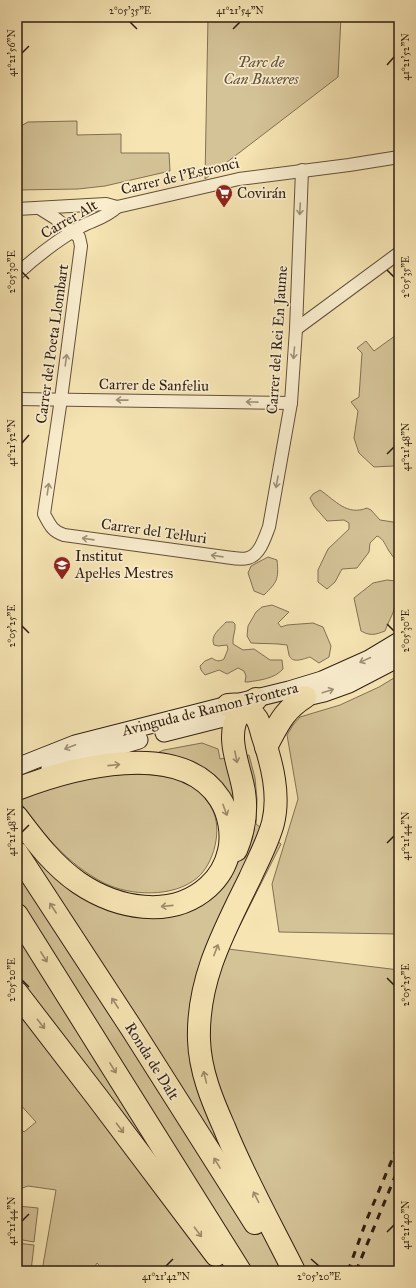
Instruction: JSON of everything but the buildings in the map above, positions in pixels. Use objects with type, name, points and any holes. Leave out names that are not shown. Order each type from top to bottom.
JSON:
[{"type":"highway","points":[[266,747],[281,718],[289,709],[305,697]]},
{"type":"highway","points":[[17,817],[42,849],[61,869],[79,883],[98,894],[117,902],[137,906],[157,907],[176,905],[196,896],[213,882],[234,854],[243,829],[245,807],[244,791],[236,761],[233,741],[235,724],[243,707],[257,719],[266,747],[275,785],[275,809],[273,822],[267,842],[224,929],[213,959],[204,988],[199,1015],[199,1042],[201,1063],[218,1114],[287,1266]]},
{"type":"highway","points":[[18,781],[61,775],[87,768],[112,764],[159,763],[188,772],[210,787],[217,795],[227,813],[230,836],[229,850],[223,866],[213,882]]},
{"type":"highway","name":"Ronda de Dalt","points":[[17,853],[287,1266]]},
{"type":"highway","points":[[17,914],[240,1271]]},
{"type":"highway","points":[[17,994],[97,1097],[228,1271]]},
{"type":"street","name":"Carrer de l'Estronci","points":[[17,209],[106,204],[117,207],[240,179],[399,157]]},
{"type":"street","name":"Carrer del Rei En Jaume","points":[[255,554],[269,527],[291,403],[296,329],[302,170]]},
{"type":"street","name":"Carrer Alt","points":[[17,274],[51,245],[82,226],[111,213],[117,207]]},
{"type":"street","name":"Carrer del Poeta Llombart","points":[[39,208],[55,218],[79,237],[81,246],[44,514],[50,526]]},
{"type":"street","points":[[296,329],[399,253]]},
{"type":"street","name":"Carrer de Sanfeliu","points":[[17,399],[291,403]]},
{"type":"street","name":"Carrer del Tel·luri","points":[[50,526],[58,533],[64,535],[240,559],[247,558],[255,554]]},
{"type":"street","name":"Avinguda de Ramon Frontera","points":[[18,781],[52,767],[124,743],[243,707],[289,690],[322,680],[369,659],[399,641]]},
{"type":"street","name":"Avinguda de Ramon Frontera","points":[[243,707],[324,693],[349,684],[399,658]]},
{"type":"green space","name":"Parc de Can Buxeres","points":[[208,17],[341,17],[338,77],[205,179]]},
{"type":"green space","points":[[77,121],[77,135],[121,134],[121,153],[169,153],[170,171],[105,186],[78,189],[17,190],[17,128],[28,122]]},
{"type":"green space","points":[[399,333],[398,477],[394,466],[374,467],[359,453],[354,438],[358,411],[351,402],[359,397],[362,353],[357,348],[366,341],[374,351]]},
{"type":"green space","points":[[320,490],[337,503],[348,509],[360,510],[367,508],[371,510],[380,520],[393,522],[399,527],[399,565],[383,540],[377,536],[370,543],[369,552],[357,568],[342,569],[335,582],[327,589],[318,582],[318,570],[328,549],[349,529],[349,523],[344,520],[327,521],[314,506],[310,498],[313,494]]},
{"type":"green space","points":[[268,557],[277,560],[278,572],[272,587],[264,595],[254,591],[248,573],[251,566]]},
{"type":"green space","points":[[387,580],[396,581],[398,587],[397,600],[393,613],[385,631],[373,634],[364,633],[361,631],[354,598],[373,583]]},
{"type":"green space","points":[[272,605],[289,612],[278,623],[281,627],[287,625],[313,623],[323,627],[331,646],[329,657],[319,663],[310,657],[295,660],[290,658],[287,645],[251,643],[247,636],[248,626],[256,612],[262,607]]},
{"type":"green space","points":[[226,622],[233,622],[235,624],[233,644],[243,650],[254,649],[270,660],[282,660],[283,669],[271,677],[248,682],[245,682],[246,676],[244,671],[238,668],[227,674],[219,670],[205,675],[200,666],[205,661],[212,658],[221,661],[224,659],[228,649],[227,645],[214,645],[213,641],[216,632]]},
{"type":"green space","points":[[399,675],[399,934],[279,932],[272,884],[298,799],[287,735],[300,717],[340,705],[379,687]]},
{"type":"green space","points":[[202,743],[218,749],[220,759],[226,758],[236,808],[156,756],[159,752],[164,750]]},
{"type":"green space","points":[[249,755],[255,778],[257,799],[256,824],[281,844],[228,949],[399,970],[399,1271],[104,1271],[97,1263],[92,1271],[42,1271],[56,1190],[28,1186],[17,1190],[17,1125],[24,1132],[36,1122],[17,1101],[17,853],[42,859],[135,911],[226,878],[240,860],[248,836],[243,756]]},
{"type":"green space","points":[[128,774],[181,779],[192,784],[205,798],[212,809],[217,826],[217,836],[212,855],[203,872],[187,884],[164,892],[151,893],[126,891],[104,883],[67,857],[46,835],[18,799],[50,788],[97,776]]},
{"type":"green space","points":[[18,1206],[38,1208],[34,1242],[17,1239]]},
{"type":"green space","points":[[17,1243],[34,1245],[31,1271],[17,1271]]},
{"type":"railway","points":[[348,1271],[367,1219],[399,1143]]},
{"type":"railway","points":[[356,1271],[399,1167]]},
{"type":"place","name":"Covirán","points":[[224,208]]},
{"type":"place","name":"Institut Apel·les Mestres","points":[[62,580]]}]
